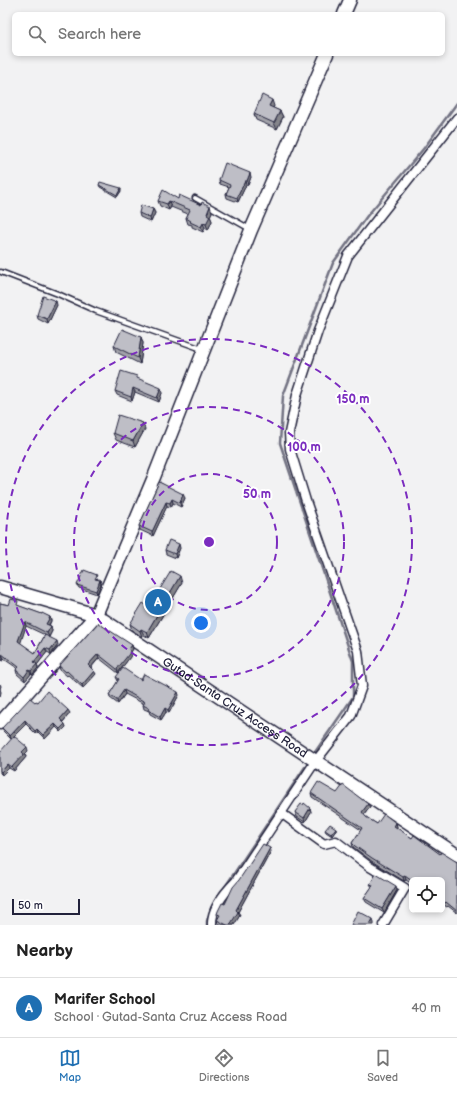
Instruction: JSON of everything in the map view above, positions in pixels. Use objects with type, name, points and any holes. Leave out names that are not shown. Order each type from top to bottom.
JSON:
[{"type":"street","points":[[345,12],[350,0]]},
{"type":"street","points":[[0,724],[96,615],[154,477],[251,230],[326,56]]},
{"type":"street","points":[[212,925],[215,910],[227,890],[236,881],[315,762],[351,716],[362,686],[358,651],[306,502],[290,449],[289,433],[297,395],[318,331],[348,256],[457,118]]},
{"type":"street","name":"Gutad-Santa Cruz Access Road","points":[[0,587],[96,615],[457,855]]},
{"type":"street","points":[[281,813],[324,844],[336,841],[365,864],[405,888],[383,925]]},
{"type":"lane","points":[[195,198],[251,230]]},
{"type":"lane","points":[[1,272],[58,294],[96,311],[204,350]]},
{"type":"building","points":[[262,95],[272,100],[269,106],[280,111],[274,123],[254,114]]},
{"type":"building","points":[[225,163],[250,173],[237,198],[226,194],[230,185],[219,180]]},
{"type":"building","points":[[100,182],[121,188],[117,195],[99,185]]},
{"type":"building","points":[[163,190],[178,199],[179,195],[201,205],[202,202],[210,206],[207,214],[210,216],[206,224],[203,223],[201,227],[190,222],[191,221],[186,218],[190,210],[169,201],[167,204],[158,201]]},
{"type":"building","points":[[141,205],[153,209],[150,218],[139,213]]},
{"type":"building","points":[[43,296],[56,301],[47,319],[37,315]]},
{"type":"building","points":[[122,329],[141,337],[138,358],[114,346]]},
{"type":"building","points":[[121,371],[137,376],[137,378],[161,388],[157,398],[133,388],[131,397],[115,391]]},
{"type":"building","points":[[118,415],[143,423],[133,441],[113,433]]},
{"type":"building","points":[[159,482],[183,494],[180,503],[172,499],[170,503],[166,502],[152,532],[139,526]]},
{"type":"building","points":[[169,540],[179,544],[175,554],[165,550]]},
{"type":"building","points":[[84,570],[97,575],[95,579],[100,580],[96,591],[77,585]]},
{"type":"building","points":[[171,571],[180,576],[147,632],[141,629],[140,631],[130,624],[143,603],[149,607]]},
{"type":"building","points":[[11,599],[18,601],[17,605],[50,617],[46,624],[51,626],[47,633],[25,622],[18,641],[35,653],[45,635],[57,641],[50,650],[45,648],[34,662],[37,664],[31,671],[29,670],[24,677],[16,670],[19,667],[2,654],[2,657],[0,657],[0,603],[9,605]]},
{"type":"building","points":[[98,623],[132,645],[129,649],[129,654],[117,669],[98,654],[88,665],[94,671],[82,685],[67,671],[66,672],[59,666]]},
{"type":"building","points":[[123,668],[141,680],[144,674],[178,692],[168,710],[165,708],[160,717],[148,710],[149,708],[143,705],[145,702],[124,690],[117,700],[109,695],[119,679],[116,677]]},
{"type":"building","points":[[47,691],[68,710],[60,719],[65,724],[60,729],[55,724],[43,735],[37,729],[35,731],[25,720],[10,736],[2,728],[30,698],[35,702],[38,702]]},
{"type":"building","points":[[14,736],[27,747],[22,752],[24,754],[12,767],[8,764],[1,772],[0,752]]},
{"type":"building","points":[[318,782],[337,793],[343,785],[368,804],[362,812],[366,817],[377,824],[384,814],[396,823],[394,826],[412,838],[414,835],[440,854],[441,852],[457,862],[457,911],[445,902],[445,877],[409,877],[409,879],[405,876],[403,877],[372,858],[352,843],[362,828],[311,793]]},
{"type":"building","points":[[304,803],[310,808],[304,818],[295,812],[301,804],[303,805]]},
{"type":"building","points":[[330,824],[336,828],[331,834],[325,830]]},
{"type":"building","points":[[263,844],[270,848],[236,910],[238,912],[230,925],[217,920],[220,915],[217,914],[222,903],[225,904],[233,887]]},
{"type":"building","points":[[376,874],[396,886],[382,909],[364,898],[373,885],[370,884]]},
{"type":"building","points":[[358,911],[373,919],[370,924],[371,925],[351,925]]},
{"type":"waterway","points":[[313,755],[353,697],[353,661],[280,443],[283,396],[333,263],[367,216],[424,148],[457,103]]},
{"type":"waterway","points":[[219,896],[305,767]]},
{"type":"waterway","points":[[207,925],[213,905]]},
{"type":"place","name":"Marifer School","points":[[158,602]]}]
